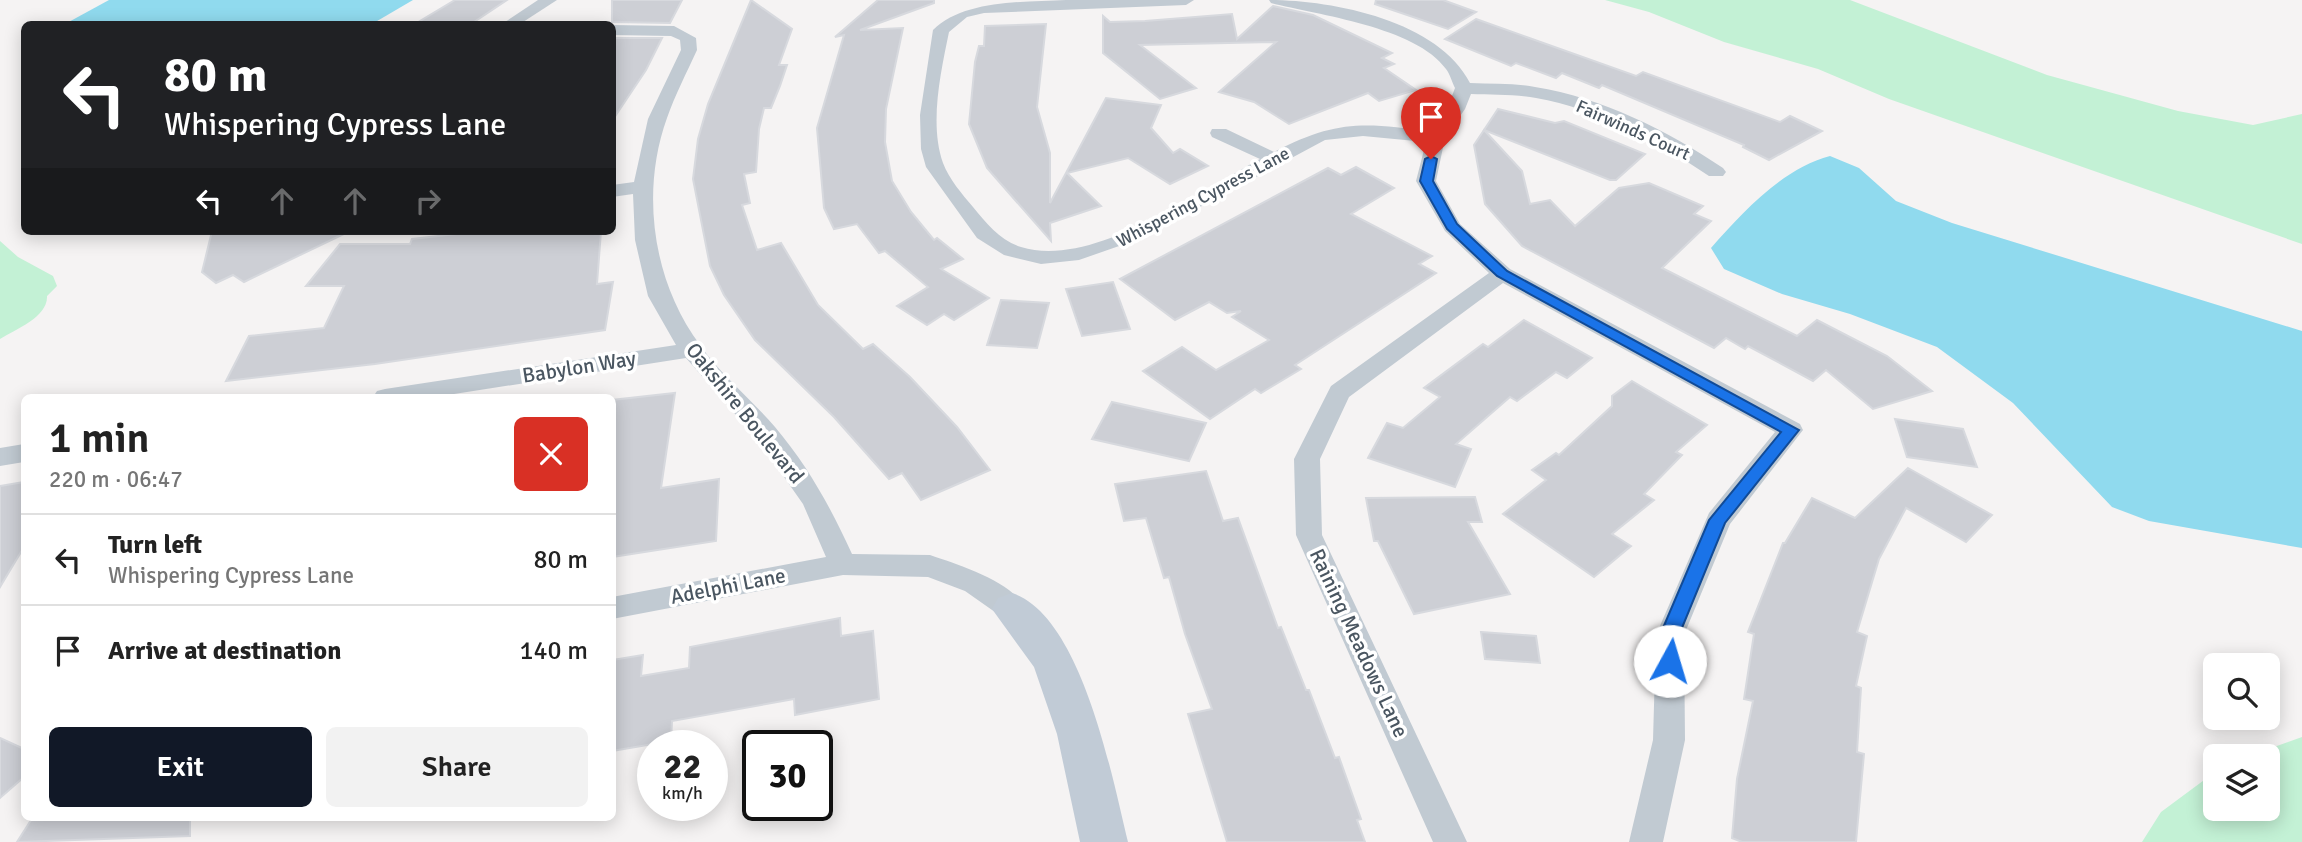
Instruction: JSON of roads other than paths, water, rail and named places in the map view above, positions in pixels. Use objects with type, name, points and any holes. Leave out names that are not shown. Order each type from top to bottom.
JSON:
[{"type":"street","points":[[515,21],[549,0]]},
{"type":"street","name":"Whispering Cypress Lane","points":[[1186,0],[1109,5],[1008,5],[961,14],[941,30],[930,121],[933,162],[965,212],[995,244],[1035,258],[1078,257],[1122,242],[1319,136],[1341,131],[1375,129],[1436,138]]},
{"type":"street","points":[[1277,0],[1301,2],[1415,39],[1450,63],[1464,88],[1456,108],[1436,138],[1426,181],[1452,227],[1502,274],[1791,430],[1718,520],[1670,635],[1669,740],[1646,842]]},
{"type":"street","name":"Oakshire Boulevard","points":[[616,30],[674,31],[688,38],[690,50],[657,119],[643,187],[645,240],[659,296],[691,350],[767,434],[815,501],[843,564]]},
{"type":"street","name":"Fairwinds Court","points":[[1464,88],[1542,93],[1597,110],[1681,148],[1716,172]]},
{"type":"street","points":[[1219,133],[1275,159]]},
{"type":"street","points":[[616,190],[643,187]]},
{"type":"street","name":"Raining Meadows Lane","points":[[1450,842],[1310,535],[1307,459],[1339,392],[1502,274]]},
{"type":"street","name":"Babylon Way","points":[[405,394],[691,350]]},
{"type":"street","points":[[0,457],[21,454]]},
{"type":"street","points":[[843,564],[930,566],[975,583],[1012,609],[1053,659],[1079,734],[1104,842]]},
{"type":"street","name":"Adelphi Lane","points":[[616,607],[843,564]]},
{"type":"water","points":[[109,0],[413,0],[377,21],[70,21]]},
{"type":"water","points":[[1830,156],[1859,168],[1896,201],[1952,223],[2302,331],[2302,548],[2149,521],[2112,507],[2013,403],[1937,347],[1850,314],[1782,294],[1724,269],[1711,248],[1736,221],[1780,181],[1813,162]]}]
